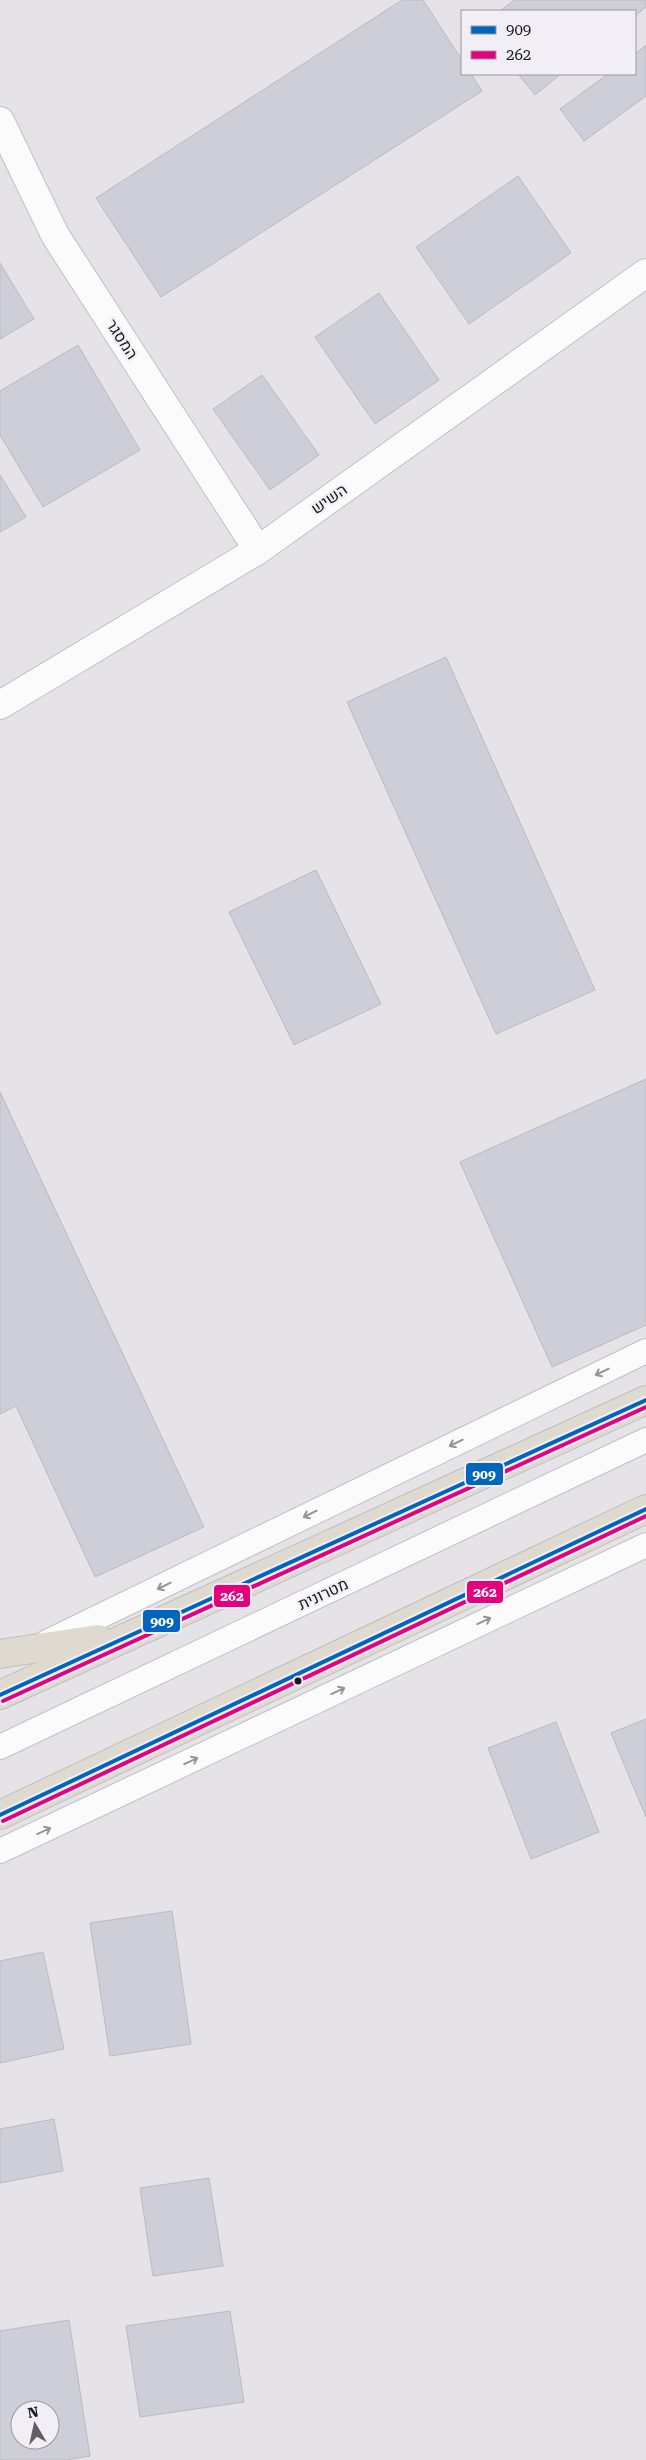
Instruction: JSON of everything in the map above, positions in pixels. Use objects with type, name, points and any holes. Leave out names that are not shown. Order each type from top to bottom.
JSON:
[{"type":"highway","points":[[0,1694],[646,1400]]},
{"type":"highway","points":[[0,1815],[643,1512]]},
{"type":"highway","points":[[0,1654],[37,1647],[125,1636]]},
{"type":"street","name":"המסגר","points":[[0,121],[55,235],[258,550]]},
{"type":"street","name":"השיש","points":[[0,705],[258,550],[646,274]]},
{"type":"lane","points":[[37,1647],[646,1351]]},
{"type":"lane","name":"מטרונית","points":[[0,1748],[646,1440]]},
{"type":"lane","points":[[0,1852],[646,1544]]},
{"type":"building","points":[[402,0],[423,0],[461,58],[461,75],[472,75],[482,91],[161,297],[96,198]]},
{"type":"building","points":[[514,0],[646,0],[646,7],[636,15],[636,10],[501,10]]},
{"type":"building","points":[[646,45],[646,96],[584,141],[560,109],[607,75],[636,75],[636,53]]},
{"type":"building","points":[[519,75],[560,75],[535,95]]},
{"type":"building","points":[[518,176],[571,253],[469,324],[416,247]]},
{"type":"building","points":[[0,263],[34,319],[0,339]]},
{"type":"building","points":[[379,293],[439,380],[375,424],[315,337]]},
{"type":"building","points":[[78,345],[140,450],[43,507],[0,435],[0,391]]},
{"type":"building","points":[[262,375],[319,455],[270,490],[213,409]]},
{"type":"building","points":[[0,475],[26,517],[0,532]]},
{"type":"building","points":[[446,657],[595,990],[496,1034],[347,702]]},
{"type":"building","points":[[316,870],[381,1004],[294,1045],[229,912]]},
{"type":"building","points":[[646,1079],[646,1325],[552,1367],[460,1162]]},
{"type":"building","points":[[0,1092],[204,1527],[95,1577],[16,1406],[0,1414]]},
{"type":"building","points":[[646,1719],[646,1817],[611,1733]]},
{"type":"building","points":[[556,1722],[599,1832],[531,1859],[488,1748]]},
{"type":"building","points":[[172,1911],[191,2044],[110,2056],[90,1923]]},
{"type":"building","points":[[43,1952],[64,2049],[0,2063],[0,1961]]},
{"type":"building","points":[[54,2119],[63,2171],[0,2183],[0,2129]]},
{"type":"building","points":[[209,2178],[223,2266],[153,2276],[140,2188]]},
{"type":"building","points":[[230,2311],[244,2402],[140,2417],[126,2326]]},
{"type":"building","points":[[69,2320],[90,2456],[66,2460],[0,2460],[0,2331]]},
{"type":"transit line","name":"909","points":[[0,1695],[646,1400]]},
{"type":"transit line","name":"262","points":[[3,1701],[646,1407]]},
{"type":"transit line","name":"909","points":[[0,1815],[646,1509]]},
{"type":"transit line","name":"262","points":[[3,1821],[646,1516]]}]
